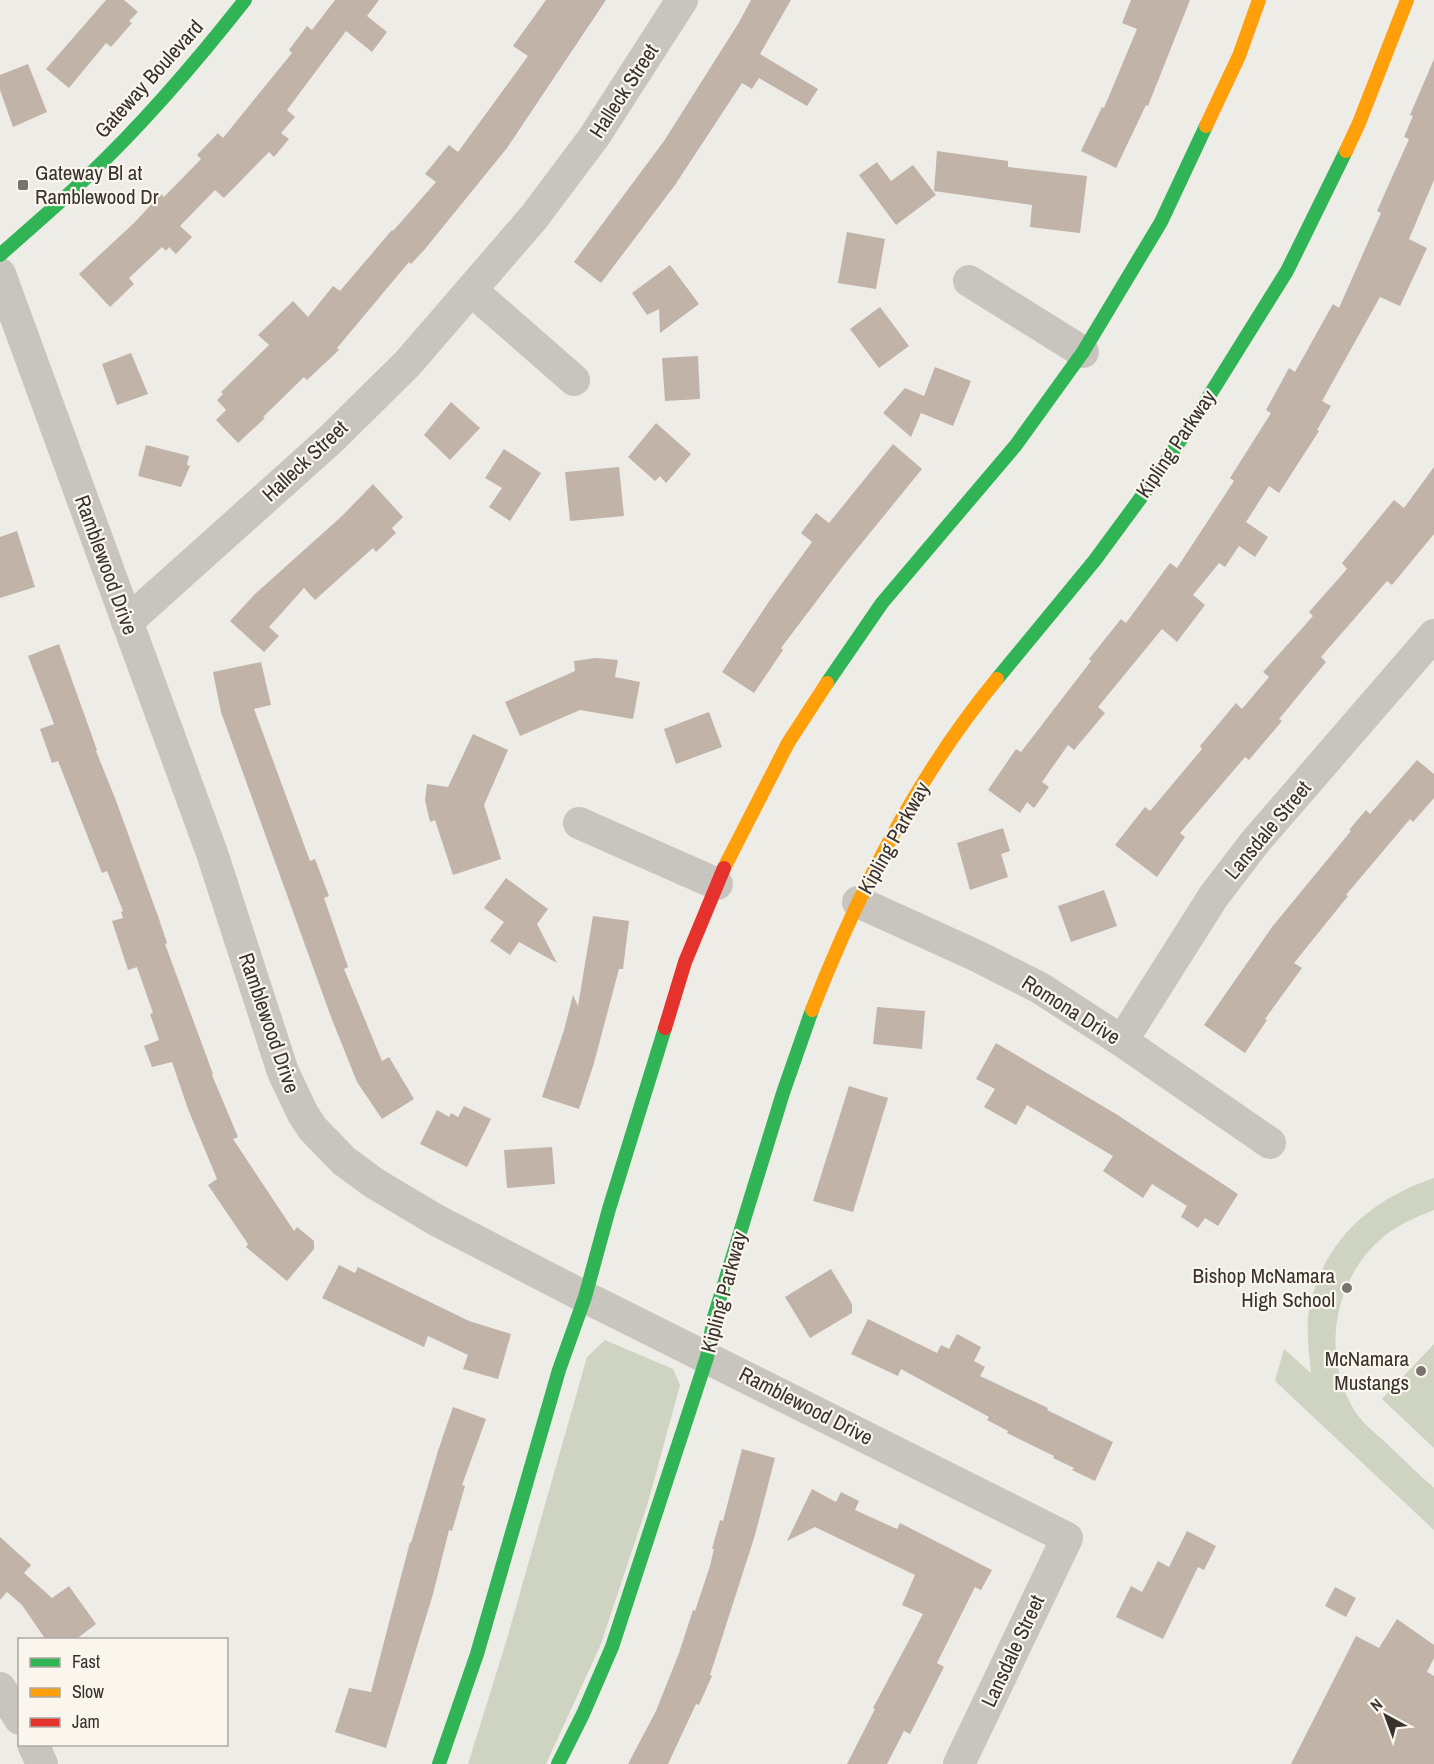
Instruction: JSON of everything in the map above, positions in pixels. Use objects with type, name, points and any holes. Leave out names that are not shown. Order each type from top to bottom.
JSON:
[{"type":"street","name":"Gateway Boulevard","points":[[0,255],[88,176],[137,126],[189,70],[245,0]]},
{"type":"street","name":"Halleck Street","points":[[127,622],[330,440],[408,363],[534,217],[594,137],[682,0]]},
{"type":"street","points":[[439,1764],[477,1654],[560,1370],[585,1297],[609,1209],[685,962],[733,848],[788,743],[882,603],[1016,445],[1083,352],[1161,222],[1239,56],[1259,0]]},
{"type":"street","name":"Kipling Parkway","points":[[558,1764],[612,1647],[707,1357],[714,1317],[805,1027],[830,963],[867,882],[916,794],[971,712],[1095,560],[1145,492],[1196,417],[1287,271],[1359,123],[1407,0]]},
{"type":"street","name":"Ramblewood Drive","points":[[0,274],[212,853],[283,1072],[303,1114],[328,1146],[374,1183],[436,1220],[1066,1538]]},
{"type":"street","points":[[969,281],[1083,352]]},
{"type":"street","points":[[471,290],[574,380]]},
{"type":"street","name":"Lansdale Street","points":[[1122,1041],[1213,897],[1255,842],[1434,635]]},
{"type":"street","points":[[579,823],[717,884]]},
{"type":"street","name":"Romona Drive","points":[[858,902],[977,956],[1040,988],[1122,1041],[1270,1143]]},
{"type":"street","name":"Lansdale Street","points":[[960,1764],[1066,1538]]},
{"type":"street","points":[[0,1688],[18,1716]]},
{"type":"street","points":[[34,1746],[42,1764]]},
{"type":"green space","points":[[1434,1178],[1434,1210],[1388,1233],[1366,1255],[1353,1274],[1343,1295],[1335,1341],[1337,1364],[1343,1387],[1356,1413],[1434,1488],[1434,1530],[1275,1381],[1284,1349],[1311,1373],[1308,1347],[1310,1304],[1317,1280],[1327,1259],[1340,1241],[1355,1224],[1391,1197]]},
{"type":"green space","points":[[605,1340],[673,1369],[680,1385],[647,1506],[601,1644],[546,1764],[468,1764],[506,1642],[587,1357]]},
{"type":"green space","name":"McNamara Mustangs","points":[[1434,1344],[1434,1448],[1382,1399]]},
{"type":"building","points":[[106,0],[124,0],[138,12],[129,21],[132,23],[111,47],[106,43],[69,88],[46,69]]},
{"type":"building","points":[[335,0],[379,0],[367,16],[387,32],[372,52],[346,31],[287,110],[295,117],[281,133],[289,139],[274,157],[269,152],[224,198],[215,190],[180,226],[192,237],[176,254],[169,247],[166,251],[162,247],[129,278],[134,284],[110,307],[79,274],[134,223],[161,194],[164,197],[201,159],[197,155],[218,133],[223,138],[292,53],[289,50],[307,26],[312,30]]},
{"type":"building","points":[[546,0],[606,0],[507,148],[425,249],[411,264],[409,262],[337,348],[339,350],[307,380],[304,377],[238,443],[216,420],[226,410],[217,400],[223,394],[221,392],[269,345],[258,335],[293,301],[308,317],[333,286],[340,291],[436,182],[425,174],[449,145],[458,152],[528,56],[513,46]]},
{"type":"building","points":[[751,0],[791,0],[760,54],[818,89],[807,106],[759,78],[752,89],[742,83],[675,185],[601,283],[574,262],[664,141]]},
{"type":"building","points":[[1131,0],[1190,0],[1148,106],[1146,105],[1116,168],[1081,151],[1102,107],[1104,108],[1137,29],[1122,23]]},
{"type":"building","points":[[1434,59],[1434,180],[1409,239],[1427,248],[1400,306],[1380,297],[1322,401],[1331,406],[1317,430],[1319,431],[1279,493],[1269,486],[1246,522],[1268,537],[1255,557],[1239,546],[1225,567],[1219,563],[1193,595],[1205,605],[1177,642],[1162,629],[1098,707],[1105,713],[1074,750],[1068,745],[1042,782],[1049,787],[1034,808],[1027,802],[1020,813],[988,790],[1016,749],[1021,752],[1121,619],[1126,623],[1170,563],[1177,568],[1234,481],[1230,478],[1271,413],[1266,410],[1289,368],[1295,372],[1333,304],[1339,308],[1381,213],[1377,211],[1409,139],[1404,137],[1413,116],[1410,115]]},
{"type":"building","points":[[28,64],[47,112],[13,127],[0,90],[0,75]]},
{"type":"building","points":[[937,151],[1008,161],[1008,167],[1087,176],[1080,233],[1030,227],[1032,205],[934,191]]},
{"type":"building","points":[[877,162],[891,181],[913,165],[936,195],[896,225],[859,175]]},
{"type":"building","points":[[847,232],[885,239],[876,289],[838,283]]},
{"type":"building","points":[[670,265],[699,304],[660,333],[659,309],[647,315],[632,293]]},
{"type":"building","points":[[880,307],[909,346],[879,368],[850,329]]},
{"type":"building","points":[[131,353],[148,394],[117,405],[102,364]]},
{"type":"building","points":[[698,356],[700,399],[665,401],[662,358]]},
{"type":"building","points":[[935,367],[971,381],[953,426],[921,413],[911,437],[883,413],[905,388],[924,396]]},
{"type":"building","points":[[451,402],[480,428],[450,460],[424,435]]},
{"type":"building","points":[[656,423],[691,454],[666,483],[660,476],[655,481],[628,457]]},
{"type":"building","points":[[893,444],[922,469],[843,566],[781,648],[783,650],[754,693],[722,672],[812,542],[801,533],[816,513],[829,523]]},
{"type":"building","points":[[146,445],[189,456],[187,465],[190,466],[181,487],[138,476]]},
{"type":"building","points":[[504,449],[541,473],[510,521],[489,507],[502,488],[485,478]]},
{"type":"building","points":[[619,467],[624,516],[570,521],[565,472]]},
{"type":"building","points":[[1434,467],[1434,534],[1392,585],[1387,581],[1321,657],[1326,662],[1279,719],[1282,721],[1249,760],[1245,757],[1180,833],[1185,837],[1157,877],[1115,845],[1145,807],[1150,811],[1202,749],[1200,746],[1236,703],[1242,709],[1269,677],[1263,672],[1313,616],[1309,612],[1347,569],[1342,563],[1394,500],[1404,508]]},
{"type":"building","points":[[373,484],[403,517],[392,528],[396,533],[376,552],[373,548],[315,600],[304,588],[269,627],[279,636],[264,652],[230,621],[255,594],[342,516]]},
{"type":"building","points":[[17,531],[35,587],[0,598],[0,537]]},
{"type":"building","points":[[59,644],[159,919],[167,943],[165,944],[212,1075],[238,1137],[233,1139],[294,1231],[297,1227],[314,1241],[314,1249],[287,1281],[246,1247],[248,1244],[208,1185],[217,1179],[188,1109],[172,1062],[152,1067],[144,1046],[159,1040],[150,1014],[153,1013],[137,967],[128,970],[112,921],[123,918],[121,912],[123,911],[107,871],[102,873],[58,761],[52,763],[40,729],[54,724],[28,656]]},
{"type":"building","points":[[596,658],[618,660],[615,677],[640,682],[633,719],[580,710],[520,736],[505,702],[575,671],[574,661]]},
{"type":"building","points":[[261,662],[271,705],[254,709],[310,861],[315,859],[329,896],[324,898],[348,967],[344,969],[382,1061],[389,1057],[414,1099],[382,1119],[357,1082],[331,1017],[221,712],[213,672]]},
{"type":"building","points":[[709,712],[722,747],[676,764],[664,729]]},
{"type":"building","points":[[473,734],[508,750],[484,805],[501,859],[453,875],[435,820],[430,822],[425,800],[427,784],[448,787]]},
{"type":"building","points":[[1417,760],[1434,774],[1434,798],[1413,822],[1410,819],[1346,895],[1348,896],[1294,963],[1302,968],[1265,1019],[1267,1020],[1245,1053],[1204,1025],[1272,927],[1351,831],[1349,830],[1366,810],[1370,814]]},
{"type":"building","points":[[1003,828],[1010,851],[1001,854],[1008,877],[970,890],[957,843]]},
{"type":"building","points":[[506,878],[548,909],[537,924],[557,963],[519,942],[510,955],[490,941],[504,922],[484,908]]},
{"type":"building","points":[[1104,890],[1117,926],[1071,942],[1058,906]]},
{"type":"building","points":[[593,916],[629,921],[623,969],[619,969],[579,1109],[542,1097],[573,995],[578,1006]]},
{"type":"building","points":[[877,1007],[925,1011],[922,1049],[873,1044]]},
{"type":"building","points":[[996,1043],[1116,1114],[1238,1194],[1218,1226],[1205,1218],[1198,1228],[1181,1217],[1187,1206],[1152,1184],[1143,1198],[1103,1171],[1113,1156],[1027,1105],[1016,1125],[984,1107],[995,1089],[976,1079]]},
{"type":"building","points":[[849,1086],[888,1098],[853,1212],[813,1201]]},
{"type":"building","points":[[464,1106],[491,1119],[467,1167],[420,1144],[437,1110],[449,1117],[451,1113],[458,1117]]},
{"type":"building","points":[[552,1147],[555,1184],[507,1188],[504,1150]]},
{"type":"building","points":[[339,1265],[355,1273],[358,1267],[469,1321],[511,1334],[498,1379],[463,1369],[468,1355],[428,1336],[424,1347],[322,1298]]},
{"type":"building","points":[[831,1269],[852,1304],[852,1313],[810,1338],[785,1297]]},
{"type":"building","points":[[868,1319],[937,1353],[941,1345],[949,1349],[957,1334],[981,1347],[974,1361],[985,1367],[980,1376],[1113,1442],[1095,1481],[1072,1470],[1074,1468],[1053,1458],[1054,1456],[1007,1433],[1008,1431],[987,1420],[989,1417],[901,1369],[898,1376],[851,1354]]},
{"type":"building","points":[[453,1407],[486,1419],[462,1485],[465,1486],[452,1531],[449,1530],[433,1594],[386,1748],[335,1732],[349,1688],[371,1692],[410,1542]]},
{"type":"building","points":[[742,1449],[775,1458],[755,1535],[710,1675],[712,1676],[668,1764],[628,1764],[656,1711],[693,1610],[695,1611],[710,1566],[714,1549],[712,1549],[720,1520],[723,1521]]},
{"type":"building","points":[[812,1489],[836,1502],[841,1492],[859,1501],[855,1510],[897,1529],[900,1523],[992,1570],[981,1590],[975,1587],[937,1663],[944,1667],[910,1734],[904,1731],[887,1764],[847,1764],[875,1709],[873,1708],[923,1614],[902,1605],[915,1575],[815,1527],[787,1541]]},
{"type":"building","points":[[1187,1531],[1216,1546],[1204,1570],[1198,1567],[1163,1639],[1116,1617],[1131,1586],[1142,1592],[1158,1561],[1169,1567]]},
{"type":"building","points":[[0,1537],[31,1565],[24,1573],[52,1598],[69,1586],[96,1624],[78,1638],[45,1638],[22,1605],[7,1592],[0,1600]]},
{"type":"building","points":[[1335,1587],[1356,1598],[1346,1617],[1325,1606]]},
{"type":"building","points":[[1397,1619],[1434,1645],[1434,1658],[1427,1672],[1434,1676],[1434,1764],[1291,1764],[1356,1636],[1379,1648]]},
{"type":"traffic: fast","points":[[0,255],[78,185],[131,133],[190,68],[245,0]]},
{"type":"traffic: fast","points":[[827,683],[882,603],[1016,445],[1083,352],[1161,222],[1206,126]]},
{"type":"traffic: fast","points":[[997,679],[1095,560],[1196,417],[1287,271],[1346,151]]},
{"type":"traffic: fast","points":[[558,1764],[612,1647],[707,1357],[714,1317],[783,1093],[812,1010]]},
{"type":"traffic: fast","points":[[439,1764],[477,1654],[559,1370],[585,1297],[609,1209],[665,1028]]},
{"type":"traffic: slow","points":[[1206,126],[1239,56],[1259,0]]},
{"type":"traffic: slow","points":[[1346,151],[1407,0]]},
{"type":"traffic: slow","points":[[812,1010],[849,922],[891,837],[940,755],[997,679]]},
{"type":"traffic: slow","points":[[724,868],[788,743],[827,683]]},
{"type":"traffic: jam","points":[[665,1028],[685,962],[724,868]]},
{"type":"place","name":"Gateway Bl at Ramblewood Dr","points":[[23,185]]},
{"type":"place","name":"Bishop McNamara High School","points":[[1347,1288]]},
{"type":"place","name":"McNamara Mustangs","points":[[1421,1371]]}]
